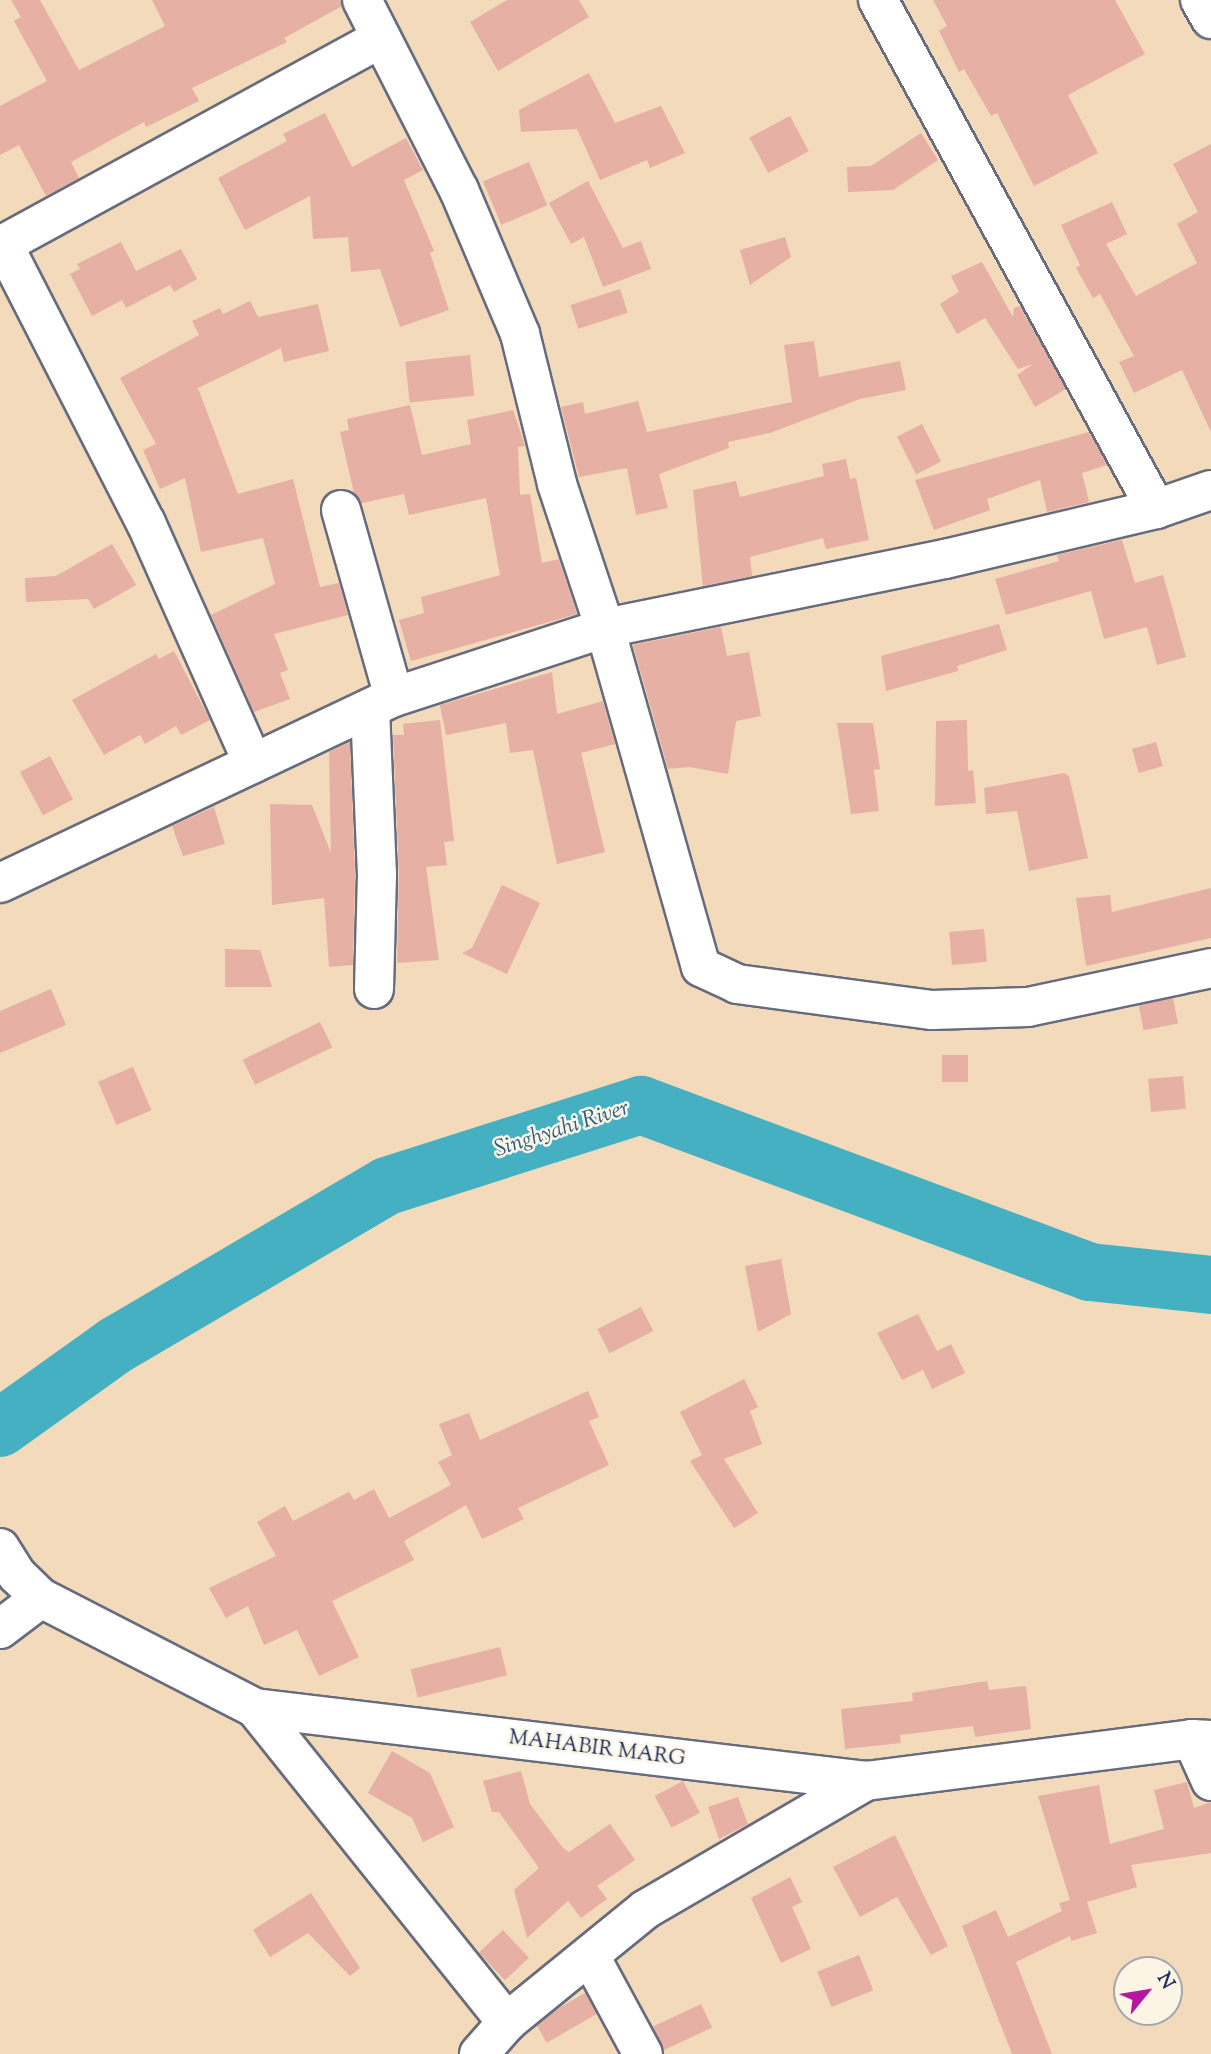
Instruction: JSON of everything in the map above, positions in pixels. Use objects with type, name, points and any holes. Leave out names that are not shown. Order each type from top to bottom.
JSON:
[{"type":"street","points":[[362,0],[459,190],[520,334],[557,484],[605,628],[701,967],[737,984],[932,1010],[1028,1007],[1211,968]]},
{"type":"street","points":[[878,0],[1156,509]]},
{"type":"street","points":[[1200,0],[1211,19]]},
{"type":"street","points":[[253,763],[146,523],[1,245],[382,38]]},
{"type":"street","points":[[0,883],[382,703],[605,628],[945,559],[1156,509],[1211,490]]},
{"type":"street","points":[[341,510],[382,703],[374,989]]},
{"type":"street","points":[[0,1629],[19,1574]]},
{"type":"street","name":"MAHABIR MARG","points":[[19,1574],[255,1708],[866,1781],[1201,1740]]},
{"type":"street","points":[[255,1708],[507,2022]]},
{"type":"street","points":[[1201,1740],[1211,1781]]},
{"type":"street","points":[[479,2054],[507,2022],[591,1958],[646,1909],[866,1781]]},
{"type":"street","points":[[591,1958],[643,2054]]},
{"type":"building","points":[[11,0],[40,0],[79,70],[165,26],[152,0],[340,0],[342,6],[284,38],[287,42],[192,88],[199,101],[146,127],[144,122],[71,162],[79,178],[46,196],[19,145],[0,155],[0,106],[47,81],[14,21],[21,17]]},
{"type":"building","points":[[507,0],[579,0],[589,17],[498,71],[470,22]]},
{"type":"building","points":[[933,0],[1115,0],[1145,54],[1068,95],[1098,153],[1034,186],[997,113],[991,116],[964,69],[959,72],[939,31],[947,26]]},
{"type":"building","points":[[589,73],[615,123],[661,106],[685,153],[650,168],[647,160],[600,180],[577,129],[521,132],[519,110]]},
{"type":"building","points":[[325,113],[352,167],[406,138],[423,170],[404,180],[434,251],[430,253],[449,310],[400,327],[380,269],[351,272],[348,237],[313,239],[310,196],[245,230],[218,178],[287,141],[283,134]]},
{"type":"building","points":[[790,116],[809,151],[768,173],[749,138]]},
{"type":"building","points":[[921,133],[938,160],[893,190],[848,192],[847,167],[871,166]]},
{"type":"building","points":[[1211,144],[1211,432],[1182,370],[1134,393],[1119,362],[1134,356],[1100,294],[1093,298],[1076,268],[1080,265],[1061,225],[1112,202],[1127,234],[1106,244],[1136,296],[1197,263],[1177,224],[1198,212],[1173,164]]},
{"type":"building","points":[[529,162],[547,205],[501,225],[483,182]]},
{"type":"building","points":[[588,181],[623,248],[641,241],[651,269],[603,287],[584,237],[571,244],[549,203]]},
{"type":"building","points":[[785,237],[791,257],[750,285],[740,250]]},
{"type":"building","points":[[121,242],[136,271],[181,249],[197,279],[174,292],[170,285],[126,308],[122,300],[92,316],[70,274],[80,269],[77,264]]},
{"type":"building","points":[[982,262],[1013,317],[1014,308],[1020,306],[1066,389],[1035,407],[1017,375],[1033,364],[1018,369],[985,318],[957,334],[940,304],[959,292],[951,276]]},
{"type":"building","points":[[620,289],[628,313],[578,329],[571,305]]},
{"type":"building","points":[[250,301],[258,317],[318,304],[329,351],[284,362],[281,348],[198,388],[238,494],[293,479],[320,587],[339,583],[348,615],[274,634],[288,670],[280,673],[290,699],[254,712],[211,615],[275,584],[263,538],[201,552],[185,478],[160,489],[143,450],[156,444],[120,378],[199,335],[192,321],[220,308],[223,314]]},
{"type":"building","points":[[814,341],[819,377],[900,361],[906,390],[860,399],[770,433],[728,442],[729,448],[659,474],[668,508],[636,515],[627,468],[579,477],[561,407],[583,402],[585,414],[638,401],[647,432],[792,402],[784,345]]},
{"type":"building","points":[[470,355],[474,396],[410,403],[405,362]]},
{"type":"building","points":[[410,405],[422,455],[471,444],[467,420],[513,410],[525,446],[518,447],[520,495],[530,494],[542,563],[559,559],[577,614],[411,661],[399,620],[424,613],[421,597],[500,575],[486,498],[409,515],[404,494],[362,503],[354,493],[340,432],[349,430],[347,419]]},
{"type":"building","points":[[922,424],[941,461],[916,474],[897,437]]},
{"type":"building","points":[[1089,432],[1107,465],[1082,473],[1089,502],[1047,512],[1040,480],[987,499],[990,510],[934,530],[915,480]]},
{"type":"building","points":[[846,459],[850,479],[856,478],[869,540],[826,549],[823,538],[750,557],[752,576],[703,586],[693,490],[736,481],[740,497],[824,476],[822,464]]},
{"type":"building","points":[[1122,540],[1135,583],[1163,575],[1186,657],[1157,665],[1147,627],[1104,639],[1091,591],[1006,615],[995,579],[1059,561],[1057,555]]},
{"type":"building","points":[[112,544],[136,585],[94,609],[88,599],[26,602],[25,578],[56,576]]},
{"type":"building","points":[[999,624],[1007,650],[957,666],[958,671],[886,691],[881,656]]},
{"type":"building","points":[[721,627],[727,656],[749,652],[761,716],[736,721],[728,774],[689,767],[668,769],[633,645]]},
{"type":"building","points":[[174,651],[210,720],[181,735],[176,726],[145,744],[140,735],[104,755],[72,700],[156,654],[159,659]]},
{"type":"building","points":[[552,672],[557,714],[603,701],[615,744],[581,753],[605,852],[557,864],[533,750],[510,753],[506,723],[446,735],[440,705]]},
{"type":"building","points":[[440,720],[454,841],[444,842],[447,865],[426,867],[439,960],[397,963],[399,873],[393,735],[404,735],[403,724]]},
{"type":"building","points":[[967,720],[968,771],[973,770],[976,803],[935,806],[936,721]]},
{"type":"building","points":[[837,723],[873,723],[880,769],[874,770],[879,811],[851,814]]},
{"type":"building","points":[[350,742],[355,874],[353,965],[329,967],[324,898],[272,905],[270,804],[312,805],[331,853],[329,752]]},
{"type":"building","points":[[1156,742],[1163,766],[1139,773],[1132,749]]},
{"type":"building","points":[[50,756],[73,799],[43,815],[20,772]]},
{"type":"building","points":[[1064,773],[1069,776],[1088,858],[1029,871],[1017,811],[986,814],[984,788]]},
{"type":"building","points":[[214,807],[225,844],[183,856],[172,826]]},
{"type":"building","points":[[502,885],[540,903],[507,974],[462,953],[472,948]]},
{"type":"building","points":[[1211,888],[1211,938],[1086,966],[1076,898],[1110,895],[1112,912]]},
{"type":"building","points":[[984,929],[987,962],[952,965],[949,932]]},
{"type":"building","points":[[225,949],[260,950],[272,987],[225,987]]},
{"type":"building","points":[[51,989],[66,1025],[0,1053],[0,1011]]},
{"type":"building","points":[[1173,998],[1178,1024],[1144,1030],[1139,1005]]},
{"type":"building","points":[[320,1022],[332,1047],[255,1085],[243,1060]]},
{"type":"building","points":[[942,1055],[968,1055],[968,1082],[942,1082]]},
{"type":"building","points":[[133,1067],[151,1110],[116,1125],[98,1082]]},
{"type":"building","points":[[1183,1076],[1186,1109],[1151,1112],[1148,1079]]},
{"type":"building","points":[[781,1259],[791,1314],[758,1332],[745,1266]]},
{"type":"building","points":[[641,1307],[653,1331],[610,1353],[597,1329]]},
{"type":"building","points":[[918,1314],[937,1351],[951,1344],[965,1373],[932,1389],[923,1370],[902,1380],[877,1333]]},
{"type":"building","points":[[744,1379],[758,1407],[750,1411],[762,1444],[724,1459],[758,1513],[734,1528],[690,1461],[702,1455],[680,1412]]},
{"type":"building","points":[[588,1391],[599,1417],[589,1421],[609,1465],[518,1508],[524,1519],[482,1539],[466,1505],[404,1541],[414,1560],[332,1601],[359,1657],[319,1676],[297,1630],[264,1645],[248,1606],[226,1618],[209,1588],[276,1556],[257,1522],[285,1506],[293,1521],[349,1492],[354,1500],[374,1489],[389,1518],[451,1485],[438,1462],[452,1455],[439,1424],[469,1413],[480,1440]]},
{"type":"building","points":[[500,1647],[507,1675],[418,1697],[411,1669]]},
{"type":"building","points":[[987,1681],[989,1690],[1026,1686],[1031,1729],[975,1737],[973,1726],[900,1735],[901,1743],[845,1749],[841,1709],[913,1701],[912,1693]]},
{"type":"building","points":[[392,1751],[430,1773],[454,1827],[423,1842],[412,1818],[368,1793]]},
{"type":"building","points":[[521,1771],[530,1804],[563,1848],[569,1852],[610,1824],[635,1860],[597,1886],[607,1899],[581,1918],[568,1901],[527,1938],[514,1890],[539,1868],[499,1812],[492,1812],[483,1781]]},
{"type":"building","points":[[683,1781],[700,1813],[672,1828],[655,1796]]},
{"type":"building","points":[[1187,1782],[1194,1808],[1211,1802],[1211,1853],[1131,1865],[1137,1887],[1087,1902],[1097,1933],[1071,1941],[1070,1936],[1016,1962],[1052,2054],[1012,2054],[962,1926],[996,1910],[1008,1937],[1062,1911],[1059,1903],[1070,1900],[1038,1796],[1099,1785],[1110,1844],[1164,1829],[1154,1790]]},
{"type":"building","points":[[738,1797],[748,1824],[719,1839],[708,1807]]},
{"type":"building","points":[[895,1835],[948,1946],[931,1955],[897,1897],[860,1917],[833,1867]]},
{"type":"building","points":[[790,1877],[802,1902],[792,1907],[811,1949],[781,1963],[751,1898]]},
{"type":"building","points":[[311,1893],[360,1968],[350,1976],[308,1933],[270,1957],[253,1930]]},
{"type":"building","points":[[503,1930],[529,1958],[505,1980],[479,1953]]},
{"type":"building","points":[[859,1955],[873,1990],[832,2007],[817,1972]]},
{"type":"building","points":[[585,1993],[597,2014],[547,2043],[535,2022]]},
{"type":"building","points":[[701,2004],[712,2028],[664,2050],[653,2026]]},
{"type":"waterway","name":"Singhyahi River","points":[[0,1428],[116,1345],[387,1186],[641,1105],[1090,1272],[1211,1285]]}]
